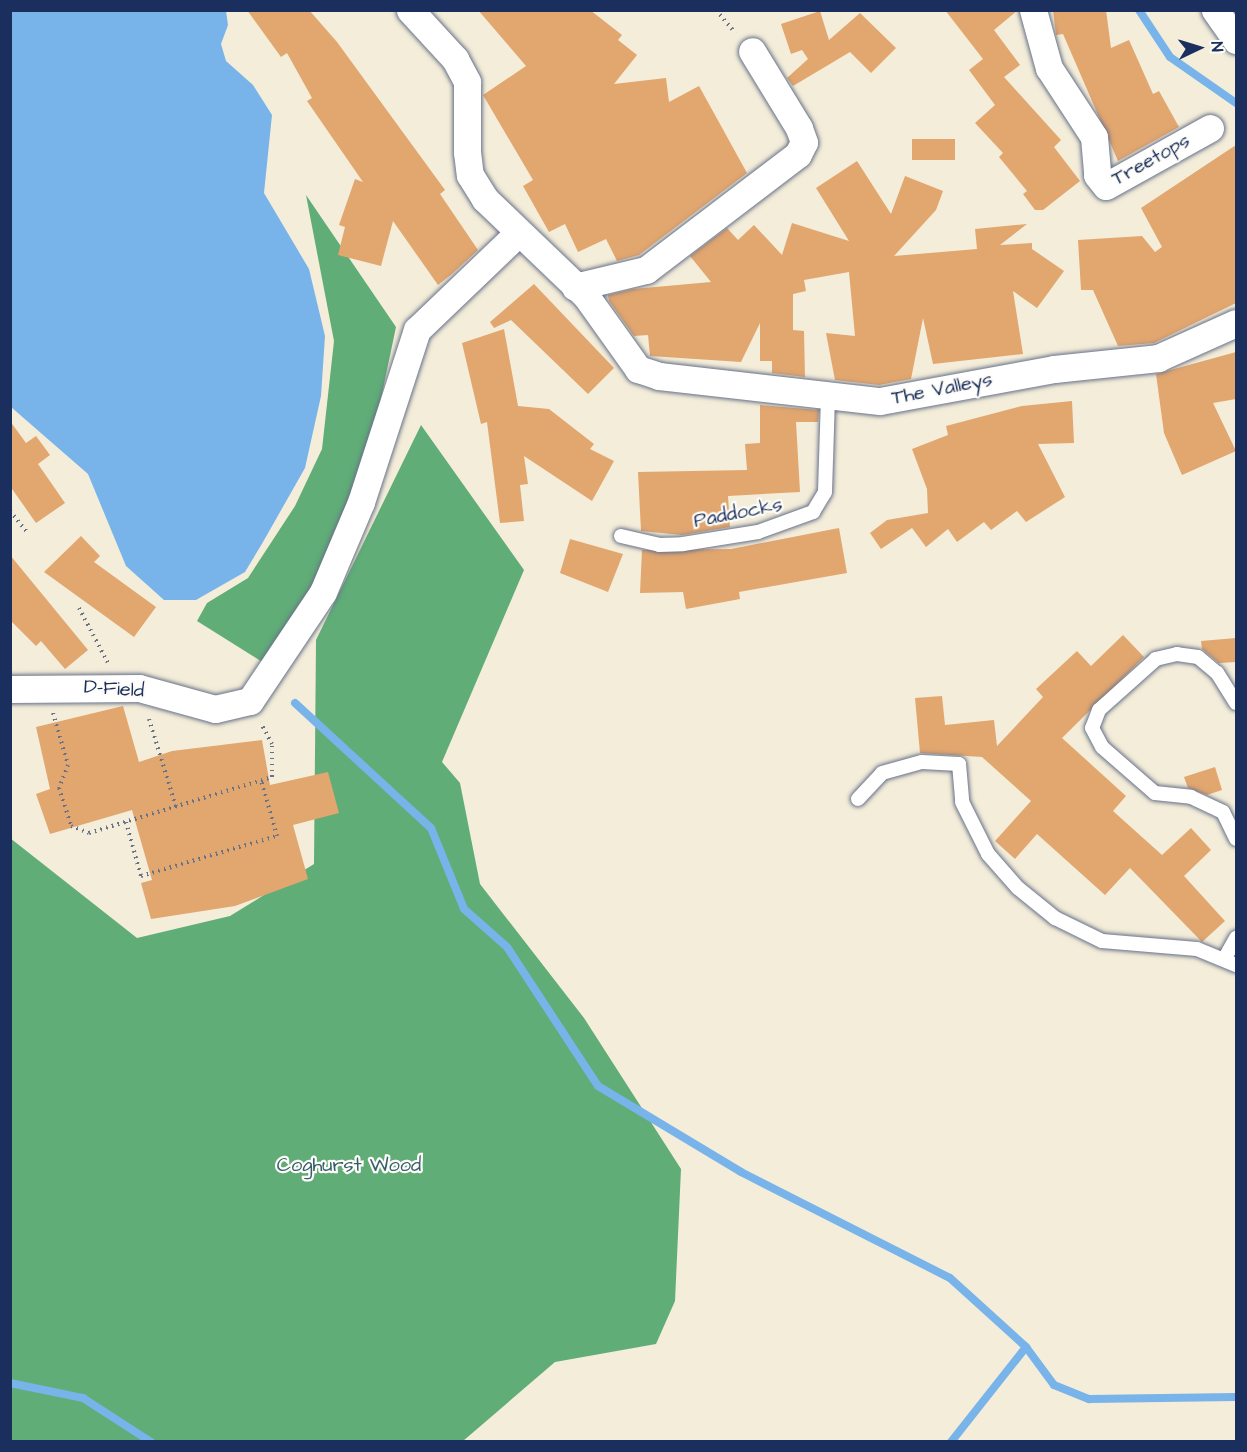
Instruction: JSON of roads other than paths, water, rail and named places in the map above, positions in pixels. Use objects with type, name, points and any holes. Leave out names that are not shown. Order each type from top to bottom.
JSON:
[{"type":"street","name":"The Valleys","points":[[410,10],[455,59],[467,82],[470,175],[518,233],[575,286],[638,369],[880,401],[917,397],[1054,369],[1158,358],[1236,323]]},
{"type":"street","name":"Treetops","points":[[1033,10],[1048,68],[1094,137],[1097,175],[1106,186],[1210,128]]},
{"type":"street","points":[[1215,10],[1236,40]]},
{"type":"street","points":[[575,286],[646,270],[798,154],[804,142],[799,128],[752,51]]},
{"type":"street","name":"D-Field","points":[[10,689],[45,686],[130,687],[215,709],[250,701],[323,592],[361,502],[417,330],[518,233]]},
{"type":"lane","name":"Paddocks","points":[[621,536],[659,545],[683,544],[758,532],[813,512],[825,492],[828,395]]},
{"type":"lane","points":[[1236,703],[1217,673],[1198,657],[1177,654],[1156,659],[1099,710],[1092,728],[1102,747],[1155,793],[1191,797],[1223,812],[1236,839]]},
{"type":"lane","points":[[858,799],[882,774],[922,762],[959,764],[962,802],[988,854],[1018,888],[1055,918],[1102,940],[1231,960],[1236,938]]},
{"type":"water","points":[[10,11],[226,11],[228,25],[221,44],[226,61],[253,85],[272,115],[264,193],[309,269],[325,336],[321,396],[305,468],[245,572],[196,600],[164,600],[126,566],[88,474],[11,407]]},
{"type":"waterway","points":[[1139,10],[1170,57],[1236,103]]},
{"type":"waterway","points":[[295,703],[431,828],[464,909],[507,947],[598,1086],[741,1172],[950,1278],[1026,1347],[1054,1385],[1089,1399],[1236,1397]]},
{"type":"waterway","points":[[951,1442],[1026,1347]]},
{"type":"waterway","points":[[10,1383],[83,1398],[151,1442]]},
{"type":"park label","name":"Coghurst Wood","points":[[349,1165]]}]
